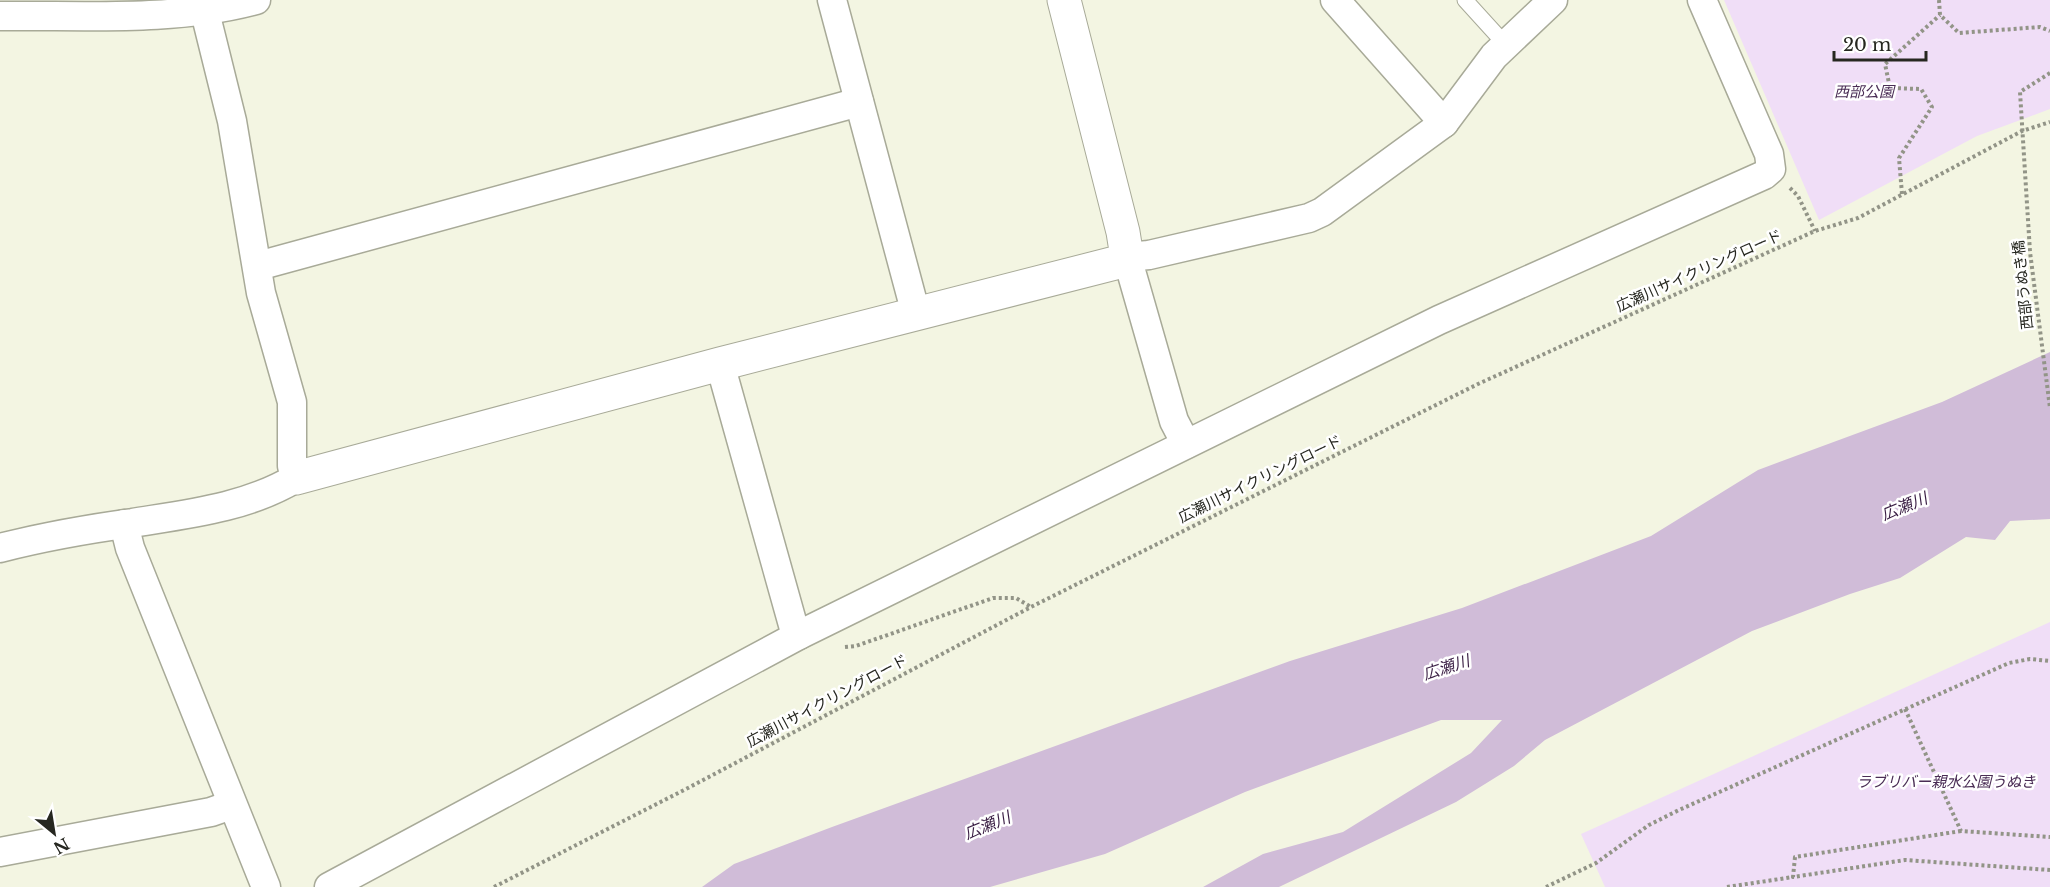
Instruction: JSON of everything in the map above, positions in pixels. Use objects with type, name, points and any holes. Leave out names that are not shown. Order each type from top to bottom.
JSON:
[{"type":"street","points":[[0,16],[256,0]]},
{"type":"street","points":[[832,0],[916,314]]},
{"type":"street","points":[[1064,0],[1124,232],[1127,257],[1174,421],[1186,444]]},
{"type":"street","points":[[1335,0],[1444,123]]},
{"type":"street","points":[[0,548],[124,524],[204,512],[273,492],[296,478],[720,364],[1110,265],[1127,257],[1149,255],[1309,218],[1322,212],[1444,123],[1505,44],[1552,0]]},
{"type":"street","points":[[329,887],[800,635],[1439,320],[1764,175],[1771,169],[1769,154],[1702,0]]},
{"type":"street","points":[[204,5],[232,121],[261,292],[292,402],[291,460],[296,478]]},
{"type":"street","points":[[258,266],[859,102]]},
{"type":"street","points":[[720,364],[793,625],[800,635]]},
{"type":"street","points":[[124,524],[130,548],[231,805],[266,887]]},
{"type":"street","points":[[0,852],[211,812],[231,805]]},
{"type":"lane","points":[[1465,0],[1505,44]]},
{"type":"path","points":[[1939,0],[1940,15],[1959,33],[2040,27],[2050,31]]},
{"type":"path","points":[[1902,194],[1899,158],[1932,107],[1921,89],[1890,88],[1885,64],[1940,15]]},
{"type":"path","name":"西部うぬき橋","points":[[2050,73],[2020,92],[2030,252],[2050,408]]},
{"type":"path","name":"広瀬川サイクリングロード","points":[[494,887],[688,788],[1031,607],[1478,384],[1815,231],[1857,218],[2022,131],[2050,122]]},
{"type":"path","points":[[1798,196],[1815,231]]},
{"type":"path","points":[[800,635],[831,648],[856,646],[993,598],[1016,598],[1031,607]]},
{"type":"path","points":[[1546,887],[1596,863],[1649,825],[1679,810],[2009,663],[2030,659],[2050,661]]},
{"type":"path","points":[[1905,709],[1961,831]]},
{"type":"path","points":[[1793,877],[1795,857],[1961,831],[2050,837]]},
{"type":"path","points":[[1727,887],[1905,860],[2050,870]]},
{"type":"green space","name":"西部公園","points":[[1724,0],[2050,0],[2050,109],[1977,136],[1819,220]]},
{"type":"green space","name":"ラブリバー親水公園うぬき","points":[[2050,622],[2050,887],[1605,887],[1581,834]]},
{"type":"water","name":"広瀬川","points":[[2050,352],[2050,519],[2010,521],[1995,540],[1966,537],[1900,578],[1752,631],[1545,740],[1514,766],[1456,802],[1279,887],[1203,887],[1263,854],[1343,832],[1471,753],[1502,720],[1441,720],[1245,792],[1105,854],[990,887],[702,887],[734,864],[832,827],[1290,661],[1462,608],[1651,536],[1758,470],[1942,402]]}]
